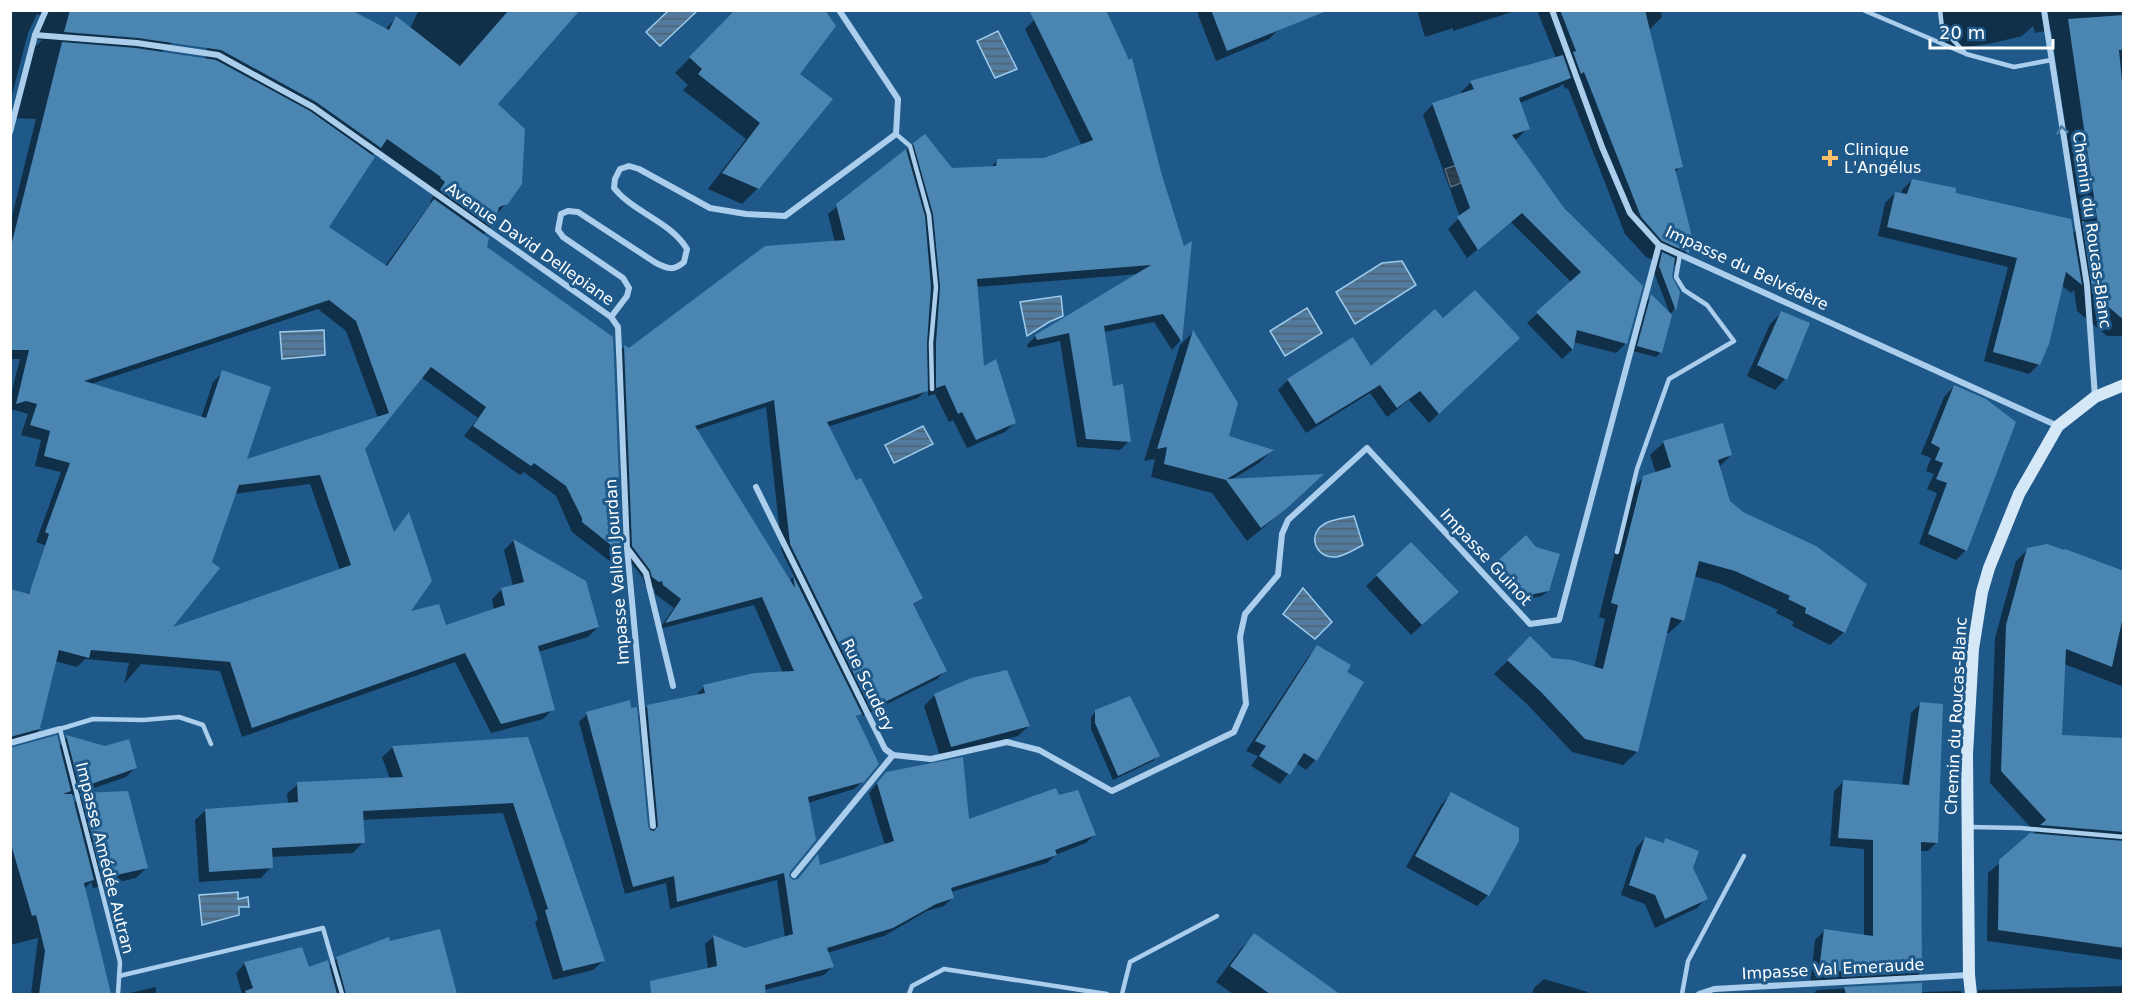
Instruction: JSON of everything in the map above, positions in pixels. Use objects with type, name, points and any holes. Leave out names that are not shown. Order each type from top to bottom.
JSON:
[{"type":"street","points":[[10,132],[35,35],[46,10]]},
{"type":"street","points":[[839,10],[898,99],[896,134]]},
{"type":"street","name":"Impasse du Belvédère","points":[[1552,10],[1602,147],[1630,213],[1659,245],[2058,426]]},
{"type":"street","name":"Chemin du Roucas-Blanc","points":[[1971,994],[1966,827],[1967,754],[1973,649],[1982,591],[2019,494],[2058,426],[2095,397],[2086,285],[2044,10]]},
{"type":"street","name":"Avenue David Dellepiane","points":[[35,35],[137,43],[218,55],[313,107],[611,318],[627,296],[629,288],[623,278],[563,237],[558,230],[561,214],[568,211],[578,212],[668,269],[678,267],[684,262],[687,249],[680,238],[622,197],[614,188],[620,169],[629,166],[639,169],[710,208],[746,214],[785,216],[896,134]]},
{"type":"street","name":"Impasse Guinot","points":[[1234,732],[1246,704],[1240,637],[1245,614],[1278,575],[1282,534],[1288,520],[1367,448],[1530,624],[1560,620],[1659,245]]},
{"type":"street","name":"Impasse Vallon Jourdan","points":[[611,318],[618,327],[627,548],[653,826]]},
{"type":"street","points":[[2095,397],[2124,385]]},
{"type":"street","name":"Rue Scudery","points":[[756,487],[885,749],[893,755],[931,759],[1007,742],[1039,750],[1112,791],[1234,732]]},
{"type":"street","points":[[627,548],[646,573],[673,686]]},
{"type":"street","points":[[10,744],[60,729]]},
{"type":"street","points":[[794,874],[893,755]]},
{"type":"street","name":"Impasse Val Emeraude","points":[[1699,994],[1969,975]]},
{"type":"lane","points":[[1863,10],[1966,54],[2014,67],[2051,60]]},
{"type":"lane","points":[[1940,10],[1942,28],[1966,54]]},
{"type":"lane","points":[[896,134],[910,146],[929,215],[936,287],[931,343],[932,388]]},
{"type":"lane","points":[[1617,552],[1637,469],[1669,379],[1734,341],[1707,305],[1684,290],[1676,277],[1680,254]]},
{"type":"lane","points":[[60,729],[93,719],[143,720],[179,717],[203,724],[211,744]]},
{"type":"lane","name":"Impasse Amédée Autran","points":[[60,729],[120,963],[118,994]]},
{"type":"lane","points":[[1966,827],[2021,828],[2124,837]]},
{"type":"lane","points":[[1682,994],[1688,961],[1744,856]]},
{"type":"lane","points":[[1122,994],[1130,962],[1217,916]]},
{"type":"lane","points":[[119,976],[323,928],[342,994]]},
{"type":"lane","points":[[909,994],[912,986],[944,969],[1107,994]]},
{"type":"water","points":[[668,11],[697,11],[660,46],[646,32]]},
{"type":"water","points":[[998,31],[1017,69],[995,78],[977,41]]},
{"type":"water","points":[[1486,155],[1492,170],[1451,187],[1445,169]]},
{"type":"water","points":[[1402,261],[1416,285],[1355,324],[1336,292],[1382,263]]},
{"type":"water","points":[[1061,296],[1063,316],[1027,336],[1020,302]]},
{"type":"water","points":[[1307,308],[1322,333],[1285,356],[1270,331]]},
{"type":"water","points":[[324,330],[325,355],[282,359],[280,332]]},
{"type":"water","points":[[923,426],[933,444],[894,463],[885,445]]},
{"type":"water","points":[[1354,516],[1363,545],[1336,557],[1329,557],[1318,550],[1315,539],[1320,527],[1332,520]]},
{"type":"water","points":[[1303,588],[1332,622],[1315,639],[1283,614]]},
{"type":"water","points":[[238,892],[238,899],[248,897],[249,907],[239,907],[239,915],[202,925],[199,895]]},
{"type":"building","points":[[70,10],[351,10],[389,30],[396,16],[460,66],[509,10],[580,10],[498,104],[525,129],[522,184],[508,204],[499,207],[493,227],[440,190],[445,182],[441,177],[387,139],[381,148],[316,102],[221,50],[138,38],[64,32]]},
{"type":"building","points":[[735,10],[825,10],[836,26],[800,74],[833,99],[759,189],[722,173],[760,123],[698,74],[702,69],[689,57]]},
{"type":"building","points":[[1029,10],[1106,10],[1129,60],[1132,58],[1161,172],[1184,246],[1192,241],[1182,342],[1163,314],[1104,326],[1113,386],[1123,384],[1131,442],[1086,439],[1069,333],[1037,340],[1035,335],[1151,265],[977,279],[984,366],[996,359],[1016,423],[976,440],[962,412],[958,414],[945,385],[936,388],[940,287],[933,214],[913,143],[925,134],[952,168],[996,166],[997,159],[1044,158],[1093,140]]},
{"type":"building","points":[[1211,10],[1323,10],[1324,12],[1227,51]]},
{"type":"building","points":[[1560,10],[1645,10],[1683,167],[1675,169],[1692,237],[1689,253],[1662,241],[1641,217],[1584,72],[1581,74],[1573,52],[1576,51]]},
{"type":"building","points":[[2124,15],[2124,50],[2119,50],[2124,102],[2124,320],[2093,294],[2082,221],[2098,225],[2068,19]]},
{"type":"building","points":[[62,42],[136,48],[216,60],[310,111],[375,157],[329,227],[387,266],[434,199],[489,238],[487,247],[613,337],[622,554],[582,522],[566,486],[534,463],[531,466],[473,426],[486,407],[431,367],[365,449],[394,532],[409,512],[432,581],[411,611],[439,604],[446,625],[505,605],[501,588],[524,582],[513,539],[586,581],[599,627],[538,646],[555,710],[501,724],[465,653],[252,728],[230,662],[91,650],[89,658],[59,650],[40,728],[43,728],[10,737],[10,589],[29,594],[49,534],[45,532],[70,463],[44,456],[50,431],[30,425],[37,404],[26,401],[16,404],[29,350],[10,350],[10,250]],"holes":[[[329,300],[356,321],[389,413],[247,459],[271,387],[222,370],[206,418],[84,381]],[[320,475],[351,565],[173,627],[220,568],[212,562],[239,485]]]},
{"type":"building","points":[[1563,55],[1571,78],[1519,98],[1530,129],[1512,135],[1564,208],[1643,286],[1627,344],[1577,330],[1573,350],[1536,312],[1581,272],[1522,213],[1478,250],[1457,217],[1470,208],[1432,103],[1474,89],[1470,81]]},
{"type":"building","points":[[906,149],[925,216],[931,287],[927,343],[928,391],[827,422],[856,480],[861,478],[923,598],[913,604],[947,671],[871,709],[790,544],[774,400],[695,426],[795,588],[793,575],[862,714],[856,716],[879,764],[864,782],[808,797],[816,840],[789,876],[793,880],[798,879],[818,854],[820,865],[894,841],[877,783],[886,772],[963,757],[969,819],[1056,788],[1059,795],[1078,790],[1096,835],[1055,850],[1057,855],[951,888],[954,898],[936,904],[893,928],[827,948],[834,967],[765,985],[766,994],[651,994],[650,981],[717,966],[713,935],[745,948],[793,934],[784,873],[677,902],[674,876],[633,887],[586,712],[630,700],[631,708],[637,707],[648,826],[654,831],[658,826],[647,705],[705,693],[703,685],[754,673],[794,671],[762,597],[665,623],[681,599],[663,585],[662,581],[659,582],[652,577],[650,570],[632,546],[624,345],[629,348],[765,246],[845,240],[836,204]]},
{"type":"building","points":[[1912,179],[1956,188],[1956,193],[2071,219],[2082,285],[2066,272],[2049,344],[2040,365],[1993,352],[2017,258],[1887,227],[1895,192],[1907,194]]},
{"type":"building","points":[[1662,252],[1675,258],[1672,277],[1680,292],[1676,311],[1659,266]]},
{"type":"building","points":[[1475,290],[1520,338],[1439,414],[1420,391],[1397,408],[1380,385],[1316,424],[1287,379],[1353,337],[1371,366],[1435,309],[1443,318]]},
{"type":"building","points":[[1651,294],[1672,315],[1662,353],[1637,346]]},
{"type":"building","points":[[1781,311],[1810,323],[1787,380],[1757,365]]},
{"type":"building","points":[[1193,330],[1238,403],[1229,436],[1274,450],[1227,479],[1324,474],[1286,509],[1261,528],[1226,480],[1164,464],[1167,447],[1157,449]]},
{"type":"building","points":[[1954,385],[1986,399],[2016,422],[1967,551],[1928,534],[1947,483],[1936,479],[1943,463],[1935,460],[1940,448],[1931,443]]},
{"type":"building","points":[[1723,423],[1732,455],[1718,460],[1730,501],[1743,512],[1816,546],[1867,584],[1845,633],[1805,613],[1806,608],[1788,599],[1790,596],[1735,571],[1699,561],[1684,621],[1671,617],[1638,752],[1585,739],[1507,660],[1530,636],[1552,658],[1572,660],[1603,669],[1618,605],[1611,603],[1643,476],[1671,467],[1663,441]]},
{"type":"building","points":[[1526,535],[1536,547],[1560,554],[1549,591],[1521,597],[1493,565]]},
{"type":"building","points":[[1411,542],[1459,592],[1422,625],[1376,575]]},
{"type":"building","points":[[2047,544],[2124,571],[2124,612],[2112,667],[2066,649],[2062,735],[2124,738],[2124,832],[2040,825],[2046,820],[2001,771],[2006,625],[2027,548]]},
{"type":"building","points":[[1317,645],[1351,665],[1347,672],[1364,682],[1317,761],[1304,753],[1290,775],[1259,756],[1266,746],[1255,741]]},
{"type":"building","points":[[1007,670],[1030,726],[951,747],[934,694],[971,678]]},
{"type":"building","points":[[1130,696],[1160,756],[1118,776],[1095,723],[1095,710]]},
{"type":"building","points":[[1920,702],[1943,704],[1938,843],[1921,842],[1922,972],[1842,977],[1841,971],[1819,971],[1824,929],[1873,936],[1873,840],[1838,838],[1843,780],[1909,785]]},
{"type":"building","points":[[57,735],[71,791],[63,794],[72,794],[94,880],[84,883],[111,994],[39,994],[45,951],[36,915],[32,916],[10,841],[10,748]]},
{"type":"building","points":[[66,735],[105,746],[129,739],[137,768],[80,788]]},
{"type":"building","points":[[528,737],[605,961],[563,971],[545,910],[548,909],[513,803],[363,811],[365,843],[272,848],[273,868],[209,872],[205,809],[298,802],[297,782],[403,777],[392,746]]},
{"type":"building","points":[[128,791],[148,868],[103,878],[81,793]]},
{"type":"building","points":[[1451,792],[1519,828],[1519,841],[1489,896],[1415,856]]},
{"type":"building","points":[[2030,833],[2124,841],[2124,948],[1998,930],[1999,860]]},
{"type":"building","points":[[1645,837],[1664,843],[1665,838],[1699,851],[1693,868],[1708,899],[1665,919],[1655,895],[1629,885]]},
{"type":"building","points":[[440,929],[457,994],[346,994],[336,957],[389,937],[390,941]]},
{"type":"building","points":[[1254,933],[1340,994],[1270,994],[1230,966]]},
{"type":"building","points":[[302,947],[309,967],[328,960],[337,994],[246,994],[245,991],[253,988],[244,962]]},
{"type":"building","points":[[1922,983],[1922,994],[1846,994],[1844,987]]},
{"type":"place","name":"Clinique L'Angélus","points":[[1830,158]]}]
